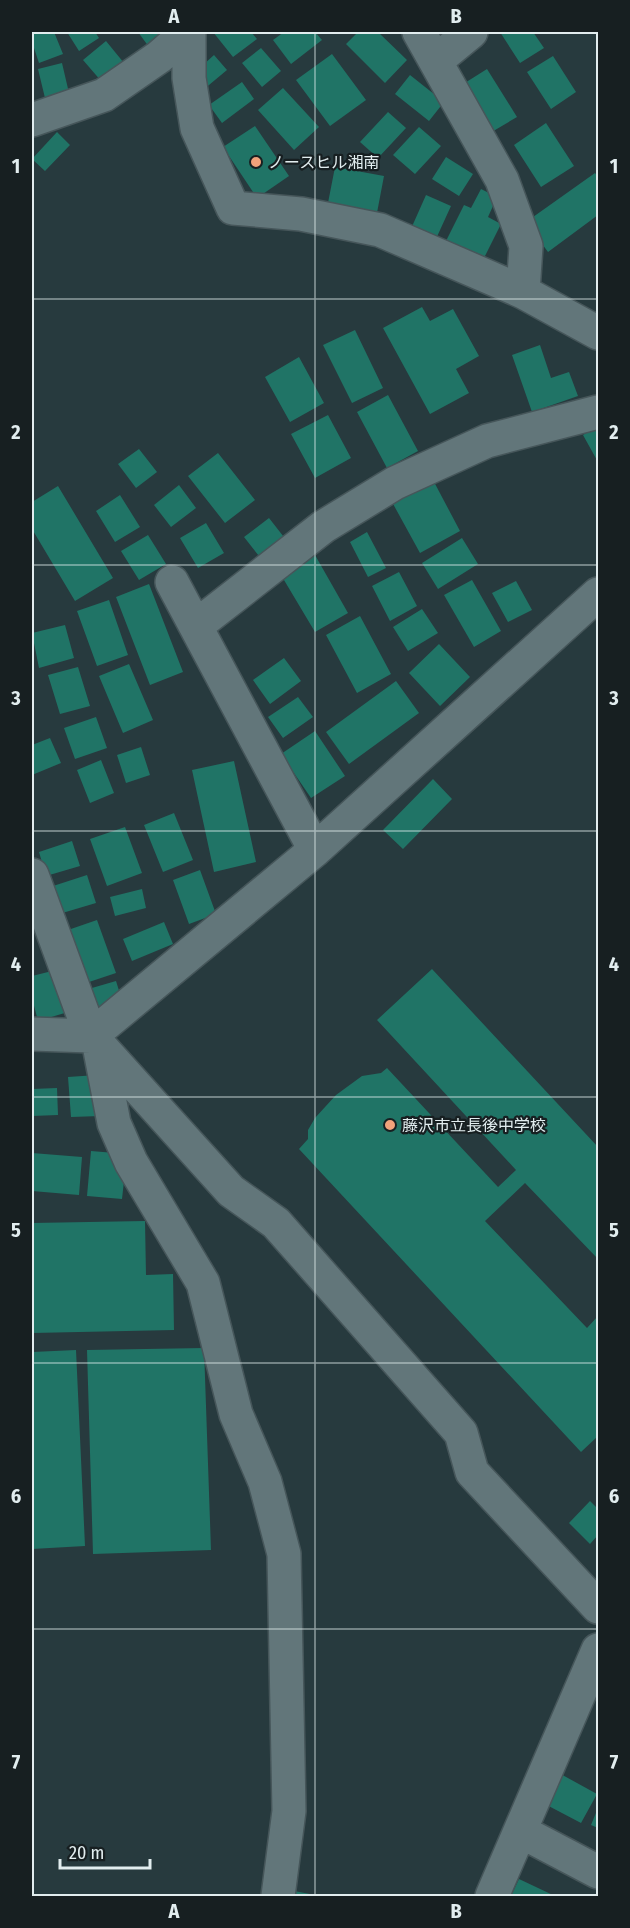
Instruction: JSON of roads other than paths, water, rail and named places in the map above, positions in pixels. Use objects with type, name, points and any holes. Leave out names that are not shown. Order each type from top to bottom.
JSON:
[{"type":"street","points":[[32,120],[104,95],[159,57],[189,32]]},
{"type":"street","points":[[189,32],[189,78],[197,128],[234,208],[301,214],[380,230],[523,292],[598,333]]},
{"type":"street","points":[[418,32],[437,60],[502,180],[526,246],[523,292]]},
{"type":"street","points":[[437,60],[471,32]]},
{"type":"street","points":[[196,626],[323,527],[395,483],[487,441],[598,412]]},
{"type":"street","points":[[172,582],[315,850]]},
{"type":"street","points":[[95,1040],[315,850],[598,594]]},
{"type":"street","points":[[32,875],[95,1040],[114,1123],[130,1162],[203,1283],[236,1414],[265,1482],[284,1554],[289,1811],[278,1896]]},
{"type":"street","points":[[32,1034],[95,1040],[231,1191],[276,1223],[461,1433],[472,1472],[598,1607]]},
{"type":"street","points":[[492,1896],[598,1650]]},
{"type":"street","points":[[520,1831],[598,1872]]},
{"type":"place","name":"ノースヒル湘南","points":[[256,162]]},
{"type":"place","name":"藤沢市立長後中学校","points":[[390,1125]]}]
